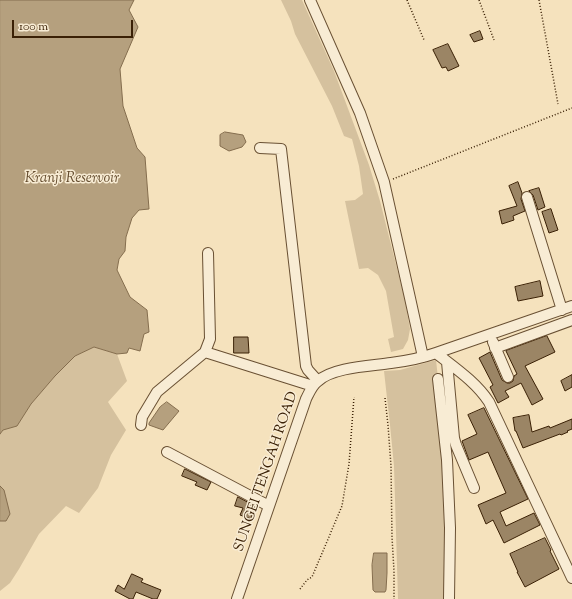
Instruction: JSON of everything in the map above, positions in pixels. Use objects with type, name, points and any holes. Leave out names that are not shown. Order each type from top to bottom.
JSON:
[{"type":"street","points":[[310,0],[360,113],[384,182],[423,357]]},
{"type":"street","points":[[260,148],[282,148],[306,366],[315,383]]},
{"type":"street","points":[[527,197],[562,310]]},
{"type":"street","points":[[142,425],[142,417],[157,392],[205,352],[210,339],[208,253]]},
{"type":"street","points":[[315,383],[328,374],[342,370],[393,363],[436,354],[572,306]]},
{"type":"street","points":[[495,348],[572,320]]},
{"type":"street","points":[[490,335],[508,377]]},
{"type":"street","points":[[205,352],[315,383]]},
{"type":"street","points":[[436,354],[448,362],[478,388],[489,402],[572,578]]},
{"type":"street","points":[[448,362],[454,438],[474,488]]},
{"type":"street","points":[[438,379],[447,460],[450,536],[449,599]]},
{"type":"street","name":"SUNGEI TENGAH ROAD","points":[[237,599],[306,399],[315,383]]},
{"type":"street","points":[[167,452],[269,506]]},
{"type":"path","points":[[407,0],[424,40]]},
{"type":"path","points":[[479,0],[494,40]]},
{"type":"path","points":[[539,0],[558,104]]},
{"type":"path","points":[[384,182],[572,108]]},
{"type":"path","points":[[300,589],[307,580],[312,578],[342,506],[349,464],[354,397]]},
{"type":"path","points":[[384,398],[388,425],[391,466],[394,599]]},
{"type":"path","points":[[388,551],[393,551]]},
{"type":"shaded area","points":[[281,0],[302,0],[334,71],[369,165],[380,201],[405,300],[410,329],[408,340],[403,349],[391,352],[388,339],[394,337],[386,291],[378,275],[368,268],[359,269],[345,201],[355,200],[363,194],[359,166],[352,139],[344,136],[332,106],[295,34],[291,21]]},
{"type":"shaded area","points":[[94,347],[117,354],[127,381],[108,402],[126,430],[111,455],[98,488],[79,513],[66,506],[39,534],[10,583],[0,591],[0,521],[6,521],[4,490],[0,486],[0,434],[3,430],[17,426],[31,404],[55,376],[75,356]]},
{"type":"shaded area","points":[[436,360],[447,460],[449,599],[398,599],[394,466],[384,371],[400,370]]},
{"type":"water","name":"Kranji Reservoir","points":[[0,0],[134,0],[129,10],[138,27],[120,69],[123,106],[137,148],[145,157],[149,209],[139,210],[132,218],[126,237],[125,251],[119,259],[117,270],[130,297],[147,310],[149,332],[144,334],[140,351],[129,348],[127,353],[117,354],[94,347],[75,356],[55,376],[31,404],[17,426],[3,430],[0,434]]},
{"type":"water","points":[[225,132],[243,135],[246,142],[242,147],[229,151],[220,146],[220,135]]},
{"type":"water","points":[[167,402],[179,411],[163,430],[149,425],[160,407]]},
{"type":"water","points":[[0,486],[4,490],[10,514],[6,521],[0,521]]},
{"type":"water","points":[[374,553],[387,553],[385,592],[375,592],[373,590],[372,565]]},
{"type":"building","points":[[480,31],[483,39],[474,42],[470,35]]},
{"type":"building","points":[[448,44],[459,66],[448,71],[446,67],[442,68],[433,50]]},
{"type":"building","points":[[518,182],[522,193],[521,199],[525,211],[513,216],[514,220],[502,224],[499,211],[517,206],[509,186]]},
{"type":"building","points":[[539,188],[545,207],[538,210],[533,195],[529,191]]},
{"type":"building","points":[[551,209],[558,230],[549,233],[542,212]]},
{"type":"building","points":[[540,281],[543,296],[518,301],[515,287]]},
{"type":"building","points":[[547,336],[555,352],[525,366],[543,399],[532,405],[521,383],[505,391],[509,397],[498,403],[490,387],[493,385],[479,358],[490,352],[502,380],[510,383],[517,374],[506,351]]},
{"type":"building","points":[[234,337],[248,337],[249,353],[234,353]]},
{"type":"building","points":[[572,375],[572,387],[565,391],[561,381]]},
{"type":"building","points":[[484,408],[528,499],[500,512],[506,526],[534,513],[540,525],[504,543],[493,520],[486,524],[478,505],[506,493],[488,452],[469,460],[462,441],[477,434],[468,415]]},
{"type":"building","points":[[529,415],[532,432],[549,426],[550,428],[572,419],[572,429],[561,435],[560,434],[523,448],[515,431],[513,418]]},
{"type":"building","points":[[185,469],[211,482],[207,490],[195,485],[197,482],[182,476]]},
{"type":"building","points":[[238,497],[255,506],[251,519],[240,515],[243,508],[235,506]]},
{"type":"building","points":[[545,538],[559,569],[525,587],[510,554]]},
{"type":"building","points":[[132,574],[143,579],[141,582],[161,590],[157,599],[153,599],[136,592],[133,599],[130,599],[115,591],[118,585],[124,589]]}]
